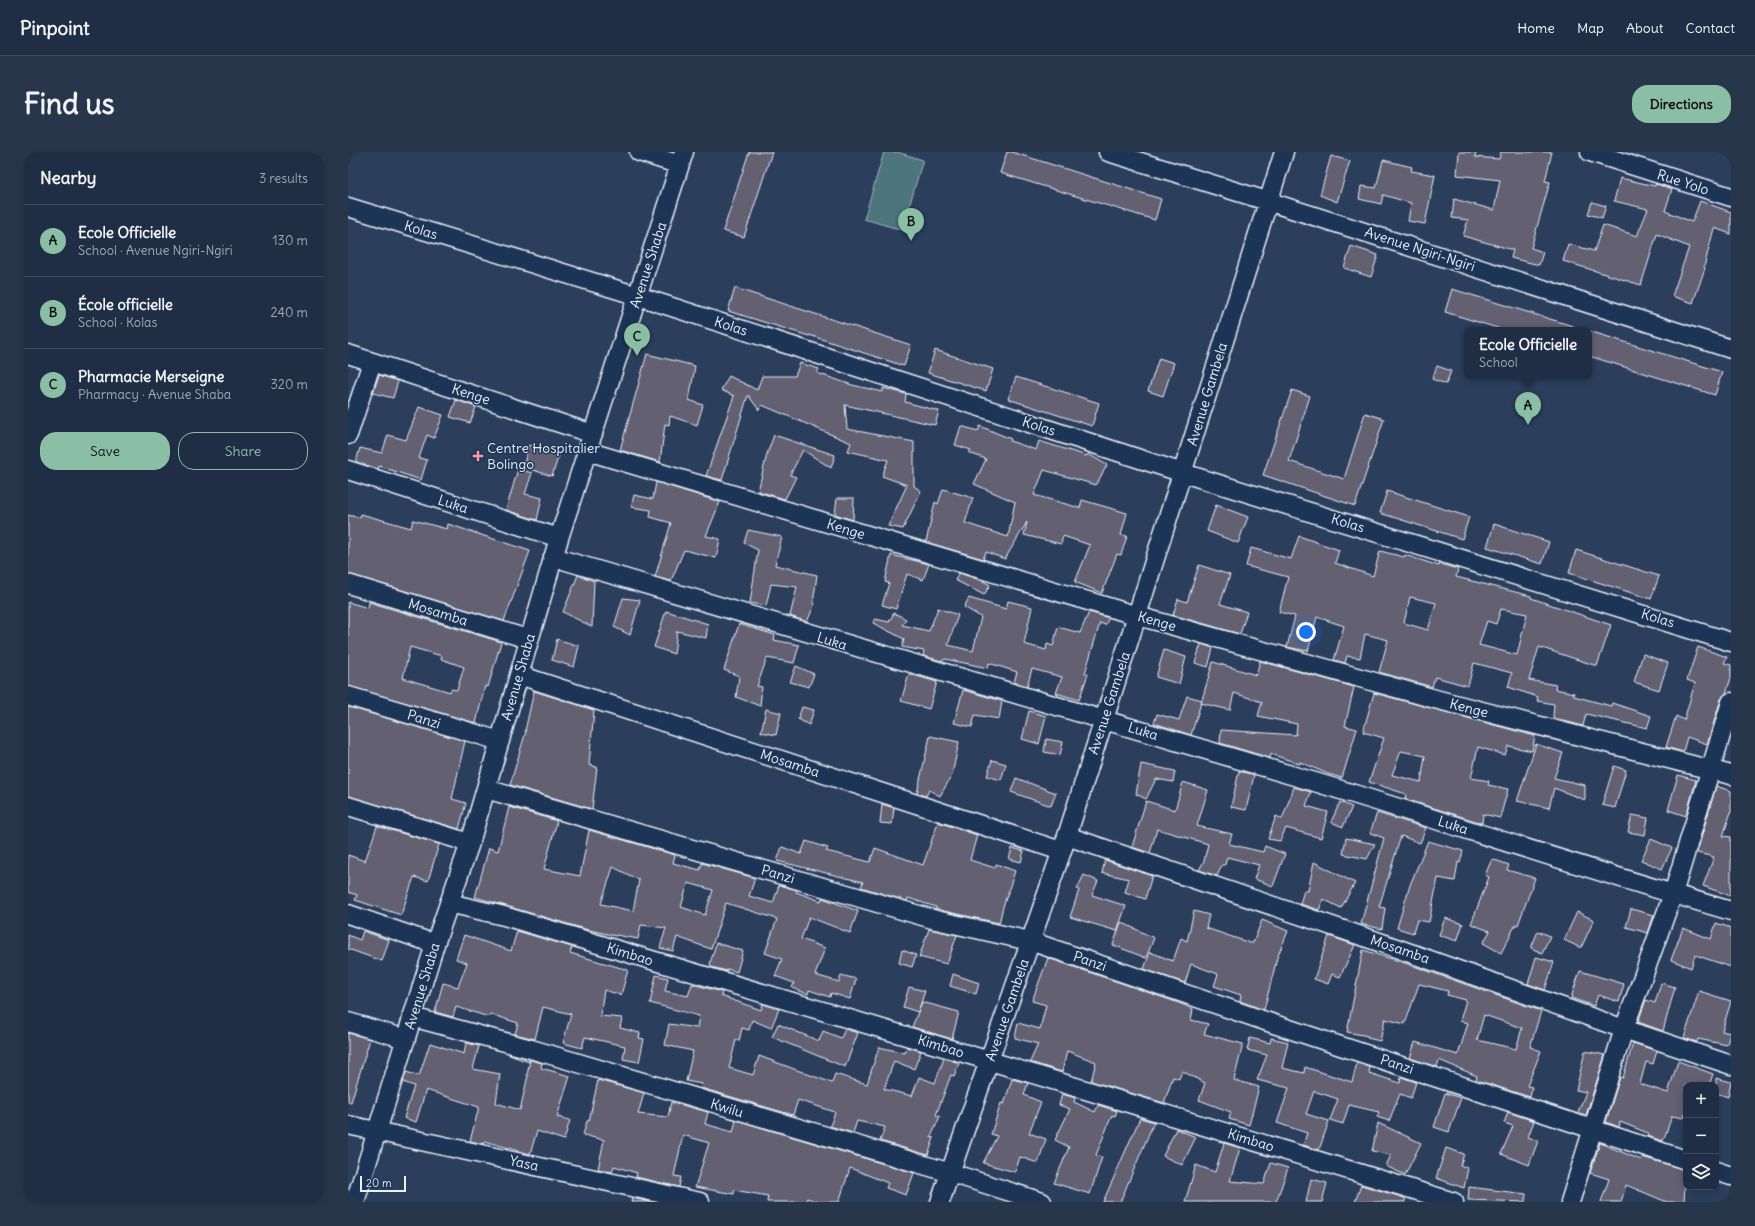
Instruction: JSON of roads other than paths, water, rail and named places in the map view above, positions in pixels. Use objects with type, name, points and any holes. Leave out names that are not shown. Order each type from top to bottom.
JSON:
[{"type":"street","points":[[639,152],[682,158]]},
{"type":"street","name":"Avenue Ngiri-Ngiri","points":[[1108,152],[1267,201],[1731,349]]},
{"type":"street","name":"Avenue Gambela","points":[[940,1202],[990,1061],[1030,941],[1038,923],[1103,719],[1138,616],[1267,201],[1284,152]]},
{"type":"street","name":"Rue Yolo","points":[[1590,152],[1731,197]]},
{"type":"street","name":"Avenue Shaba","points":[[355,1202],[435,944],[470,843],[559,538],[682,158]]},
{"type":"street","name":"Kolas","points":[[348,207],[638,296],[1183,473],[1731,642]]},
{"type":"street","name":"Kenge","points":[[348,354],[593,434]]},
{"type":"street","points":[[348,435],[372,362]]},
{"type":"street","name":"Kenge","points":[[587,451],[1138,616],[1438,700],[1731,775]]},
{"type":"street","name":"Luka","points":[[348,470],[559,538]]},
{"type":"street","name":"Luka","points":[[554,558],[1408,810],[1731,911]]},
{"type":"street","name":"Mosamba","points":[[348,584],[528,640]]},
{"type":"street","name":"Mosamba","points":[[519,674],[1382,943],[1624,1029],[1731,1065]]},
{"type":"street","name":"Panzi","points":[[348,696],[500,741]]},
{"type":"street","points":[[1570,1202],[1624,1029],[1673,894],[1731,702]]},
{"type":"street","name":"Panzi","points":[[486,789],[936,920],[1030,941],[1282,1027],[1593,1128],[1683,1159]]},
{"type":"street","points":[[348,806],[470,843]]},
{"type":"street","name":"Kimbao","points":[[449,903],[504,916],[990,1061],[1454,1202]]},
{"type":"street","points":[[348,914],[435,944]]},
{"type":"street","name":"Kwilu","points":[[412,1017],[531,1049],[951,1173],[1042,1202]]},
{"type":"street","points":[[348,1022],[406,1039]]},
{"type":"street","name":"Yasa","points":[[348,1125],[700,1202]]},
{"type":"street","points":[[1719,1172],[1731,1176]]},
{"type":"place","name":"École officielle","points":[[911,241]]},
{"type":"place","name":"Pharmacie Merseigne","points":[[637,356]]},
{"type":"place","name":"Ecole Officielle","points":[[1528,425]]},
{"type":"place","name":"Centre Hospitalier Bolingo","points":[[478,456]]}]
